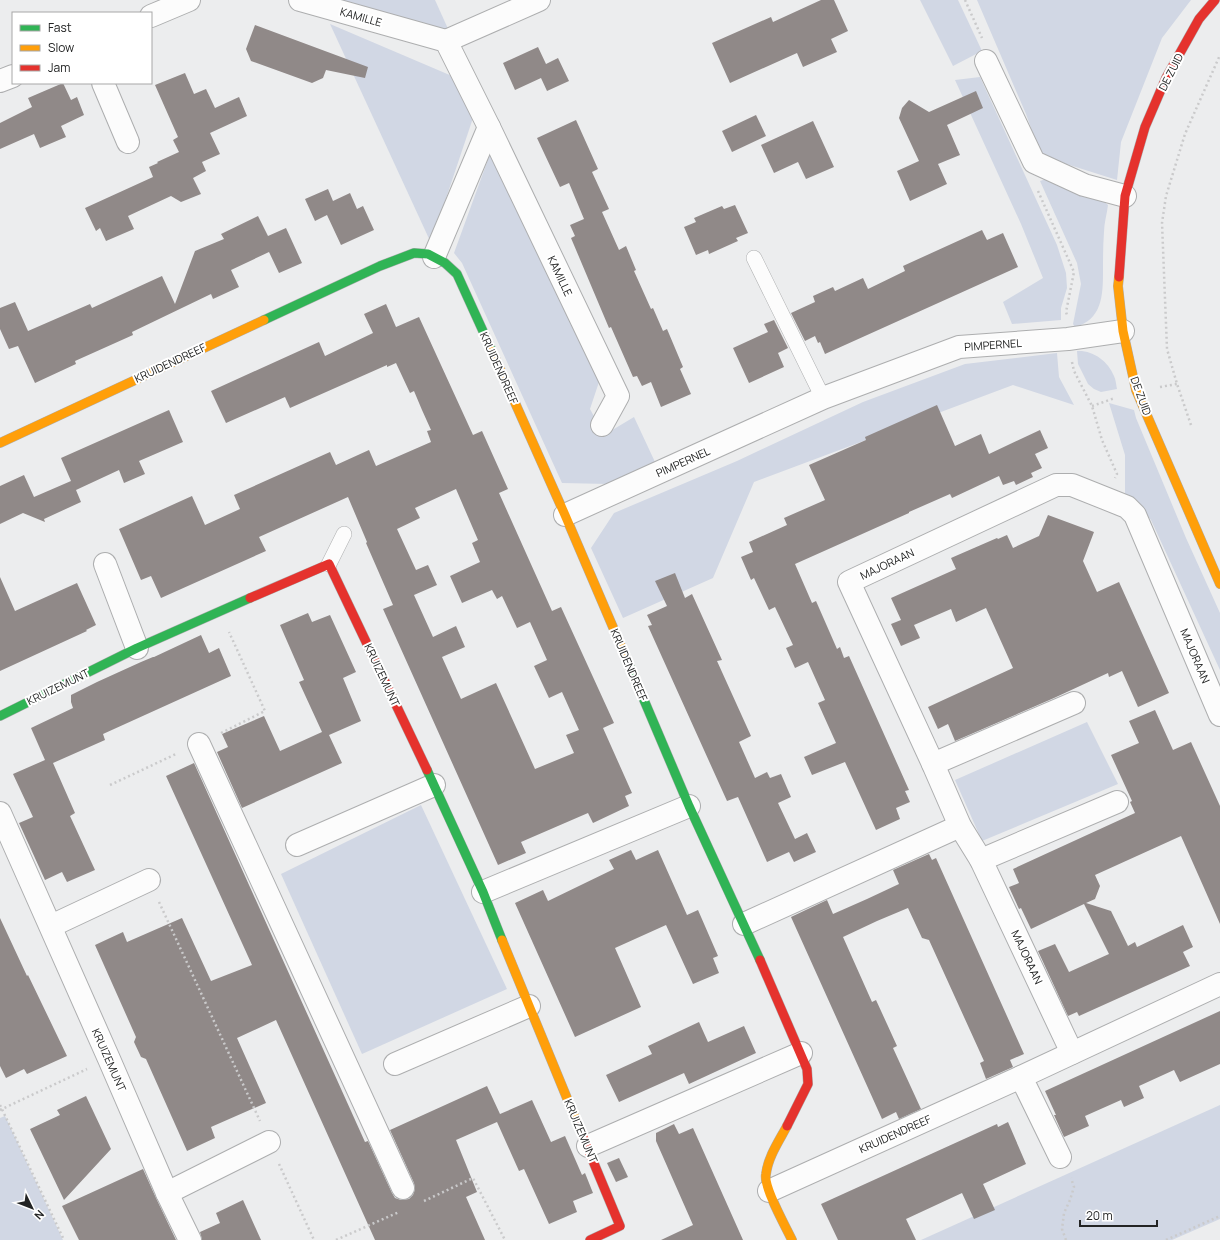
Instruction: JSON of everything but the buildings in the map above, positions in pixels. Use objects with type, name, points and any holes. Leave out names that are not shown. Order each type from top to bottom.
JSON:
[{"type":"street","points":[[152,16],[189,0]]},
{"type":"street","name":"KAMILLE","points":[[300,0],[446,41],[618,396],[602,425]]},
{"type":"street","points":[[446,41],[540,0]]},
{"type":"street","name":"DE ZUID","points":[[1214,0],[1199,19],[1166,78],[1145,127],[1125,196],[1118,286],[1123,331],[1136,390],[1220,584]]},
{"type":"street","points":[[986,61],[1034,162],[1084,185],[1125,196]]},
{"type":"street","points":[[0,81],[12,76]]},
{"type":"street","points":[[103,84],[128,142]]},
{"type":"street","points":[[434,257],[489,127]]},
{"type":"street","name":"KRUIDENDREEF","points":[[0,443],[380,266],[414,253],[428,254],[445,262],[457,274],[565,515],[690,806],[744,924],[807,1069],[808,1084],[770,1159],[765,1176],[769,1191],[792,1240]]},
{"type":"street","name":"PIMPERNEL","points":[[565,515],[823,398],[959,347],[1068,340],[1123,331]]},
{"type":"street","name":"MAJORAAN","points":[[1072,1053],[981,860],[960,826],[849,582],[1056,485],[1072,485],[1127,507],[1135,515],[1220,715]]},
{"type":"street","points":[[105,564],[137,648]]},
{"type":"street","name":"KRUIZEMUNT","points":[[0,716],[137,648],[329,564],[483,892],[620,1226],[590,1240]]},
{"type":"street","points":[[933,764],[1074,703]]},
{"type":"street","points":[[199,744],[403,1188]]},
{"type":"street","points":[[297,845],[434,785]]},
{"type":"street","points":[[981,860],[1117,802]]},
{"type":"street","points":[[483,892],[690,806]]},
{"type":"street","name":"KRUIZEMUNT","points":[[0,813],[109,1058],[167,1193],[190,1240]]},
{"type":"street","points":[[744,924],[960,826]]},
{"type":"street","points":[[50,926],[149,880]]},
{"type":"street","points":[[1060,1157],[1021,1077],[1220,984]]},
{"type":"street","points":[[395,1064],[529,1006]]},
{"type":"street","points":[[588,1146],[801,1053]]},
{"type":"street","name":"KRUIDENDREEF","points":[[769,1191],[1021,1077]]},
{"type":"street","points":[[167,1193],[269,1142]]},
{"type":"lane","points":[[754,258],[823,398]]},
{"type":"lane","points":[[329,564],[344,534]]},
{"type":"path","points":[[965,0],[987,49],[986,61]]},
{"type":"path","points":[[1191,425],[1167,349],[1162,223],[1166,196],[1185,134],[1220,54]]},
{"type":"path","points":[[1034,162],[1036,186],[1074,272],[1066,312],[1068,340],[1074,371],[1092,406],[1102,440],[1116,474],[1109,499]]},
{"type":"path","points":[[110,785],[265,712],[219,611]]},
{"type":"path","points":[[149,880],[314,1240]]},
{"type":"path","points":[[1,1109],[109,1058]]},
{"type":"path","points":[[0,1105],[64,1240]]},
{"type":"path","points":[[1060,1157],[1065,1162],[1074,1188],[1064,1213],[1062,1229],[1066,1240]]},
{"type":"path","points":[[418,1203],[473,1178],[505,1240]]},
{"type":"path","points":[[336,1240],[404,1210]]},
{"type":"path","points":[[1166,1240],[1220,1216]]},
{"type":"shaded area","points":[[332,0],[435,0],[449,31]]},
{"type":"shaded area","points":[[920,0],[958,0],[982,51],[953,66]]},
{"type":"shaded area","points":[[977,0],[1191,0],[1162,38],[1121,142],[1117,180],[1041,156],[1026,114]]},
{"type":"shaded area","points":[[330,24],[452,76],[473,118],[431,243]]},
{"type":"shaded area","points":[[980,77],[1057,245],[1066,273],[1067,288],[1061,308],[1061,320],[1012,324],[1003,302],[1043,278],[1021,224],[955,80]]},
{"type":"shaded area","points":[[490,154],[599,382],[590,409],[604,435],[634,417],[655,462],[608,484],[562,483],[462,263],[454,253]]},
{"type":"shaded area","points":[[1052,177],[1096,195],[1108,205],[1104,229],[1103,281],[1099,306],[1091,319],[1084,324],[1075,327],[1073,324],[1081,284],[1077,263],[1040,181]]},
{"type":"shaded area","points":[[1077,351],[1089,352],[1104,361],[1114,376],[1117,389],[1101,392],[1088,384],[1078,364]]},
{"type":"shaded area","points":[[1057,353],[1059,377],[1074,405],[1013,385],[754,482],[713,578],[623,618],[591,548],[614,513],[737,461],[863,402],[965,364]]},
{"type":"shaded area","points":[[1109,403],[1134,410],[1186,538],[1220,613],[1220,670],[1151,520],[1133,498],[1125,495],[1125,455]]},
{"type":"shaded area","points":[[1087,722],[1118,784],[982,841],[955,780]]},
{"type":"shaded area","points":[[421,805],[507,989],[362,1054],[281,874]]},
{"type":"shaded area","points":[[1220,1105],[1220,1219],[1172,1240],[921,1240]]},
{"type":"shaded area","points":[[5,1116],[63,1240],[0,1240],[0,1118]]},
{"type":"traffic: fast","points":[[264,320],[380,266],[414,253],[428,254],[445,263],[457,274],[492,351]]},
{"type":"traffic: fast","points":[[0,716],[137,648],[250,598]]},
{"type":"traffic: fast","points":[[627,660],[689,806],[760,960]]},
{"type":"traffic: fast","points":[[427,770],[483,892],[502,940]]},
{"type":"traffic: slow","points":[[1119,277],[1118,286],[1123,331],[1136,390],[1220,584]]},
{"type":"traffic: slow","points":[[0,443],[264,320]]},
{"type":"traffic: slow","points":[[492,351],[565,515],[627,660]]},
{"type":"traffic: slow","points":[[502,940],[578,1125]]},
{"type":"traffic: slow","points":[[787,1126],[769,1161],[766,1180],[771,1197],[792,1240]]},
{"type":"traffic: jam","points":[[1119,277],[1125,196],[1145,127],[1166,78],[1199,19],[1215,0]]},
{"type":"traffic: jam","points":[[250,598],[329,564],[427,770]]},
{"type":"traffic: jam","points":[[760,960],[807,1069],[808,1084],[787,1126]]},
{"type":"traffic: jam","points":[[578,1125],[620,1226],[590,1240]]}]
